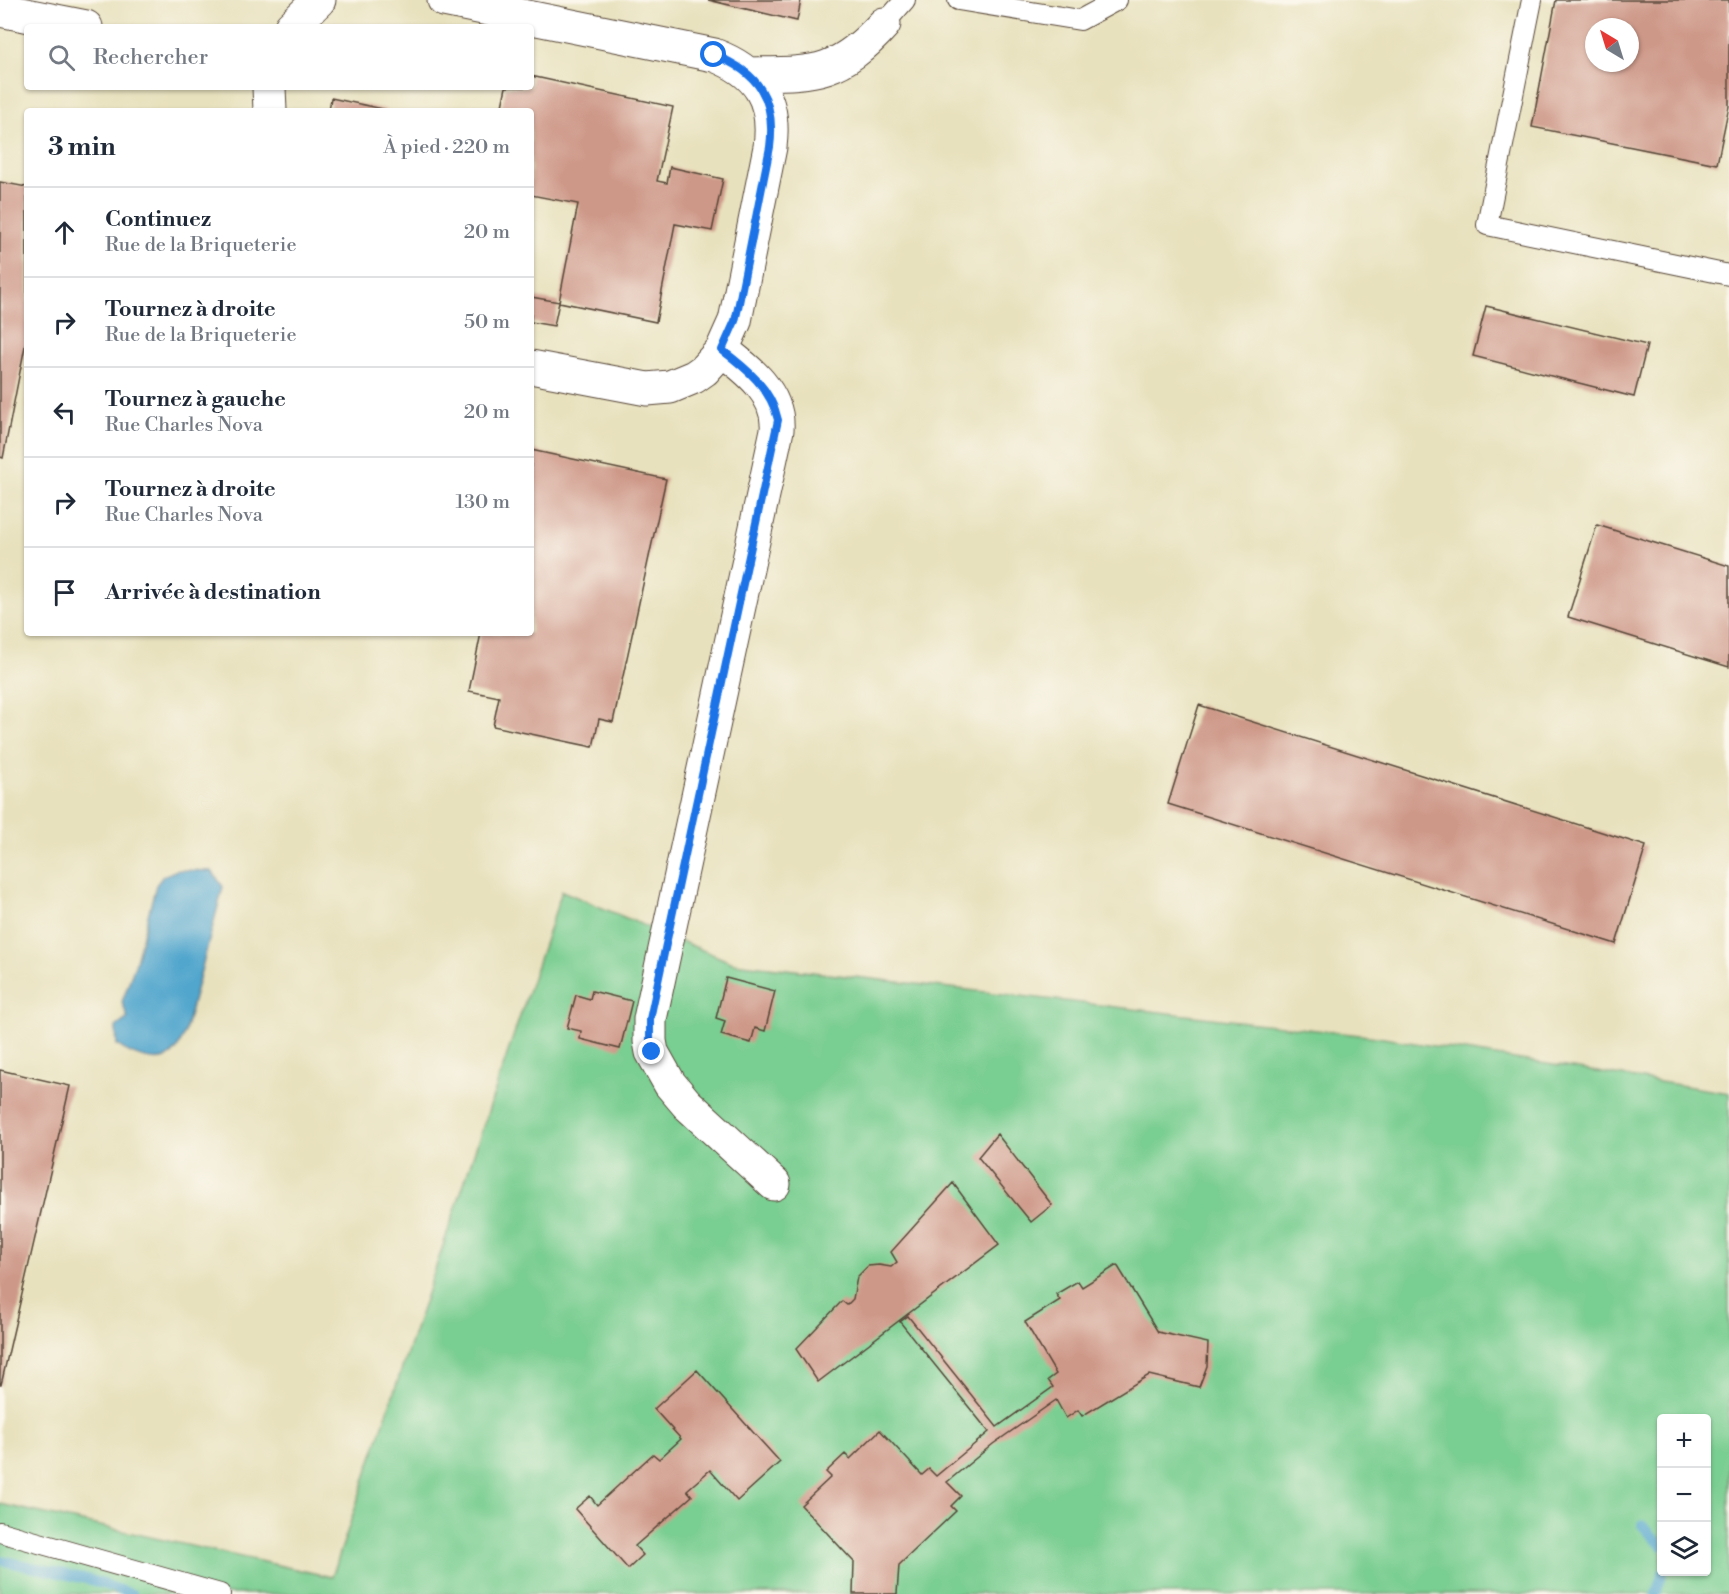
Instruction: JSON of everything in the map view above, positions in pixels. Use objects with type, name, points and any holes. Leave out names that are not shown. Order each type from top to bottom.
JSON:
[{"type":"street","points":[[294,24],[319,0]]},
{"type":"street","points":[[444,0],[702,52],[726,59],[748,74],[768,102],[772,124],[771,135],[738,308],[735,321],[722,350],[704,370],[694,377],[659,389],[633,387],[534,368]]},
{"type":"street","points":[[16,8],[75,24]]},
{"type":"street","points":[[748,74],[804,73],[837,64],[861,47],[894,12]]},
{"type":"street","points":[[269,90],[270,108]]},
{"type":"street","points":[[722,350],[750,372],[766,392],[776,411],[777,430],[652,1012],[650,1041],[657,1062],[678,1095],[774,1184]]},
{"type":"lane","points":[[958,0],[1080,20],[1117,0]]},
{"type":"lane","points":[[1532,0],[1487,225],[1729,275]]},
{"type":"lane","points":[[0,1532],[220,1594]]},
{"type":"green space","points":[[562,891],[733,963],[1377,1037],[1729,1093],[1729,1594],[0,1594],[0,1504],[332,1577]]},
{"type":"water","points":[[177,870],[212,871],[223,887],[181,1041],[170,1056],[163,1059],[147,1058],[130,1053],[117,1045],[116,1027],[128,1018],[122,1002],[135,965],[156,885],[163,876]]},
{"type":"building","points":[[708,0],[801,0],[797,21]]},
{"type":"building","points":[[1556,0],[1729,0],[1729,106],[1717,164],[1532,127]]},
{"type":"building","points":[[534,77],[673,107],[657,181],[667,183],[670,167],[723,179],[712,231],[675,224],[656,322],[559,302],[578,204],[534,196],[534,108],[502,108],[505,90],[534,90]]},
{"type":"building","points":[[331,98],[378,108],[329,108]]},
{"type":"building","points":[[0,182],[24,186],[24,351],[3,458],[0,457]]},
{"type":"building","points":[[534,298],[559,302],[554,326],[534,323]]},
{"type":"building","points":[[1486,306],[1647,345],[1634,397],[1473,356]]},
{"type":"building","points":[[534,451],[666,479],[613,722],[599,719],[593,747],[493,726],[499,697],[469,691],[480,636],[534,636]]},
{"type":"building","points":[[1597,525],[1729,566],[1729,667],[1568,617]]},
{"type":"building","points":[[1199,705],[1646,846],[1616,944],[1168,804]]},
{"type":"building","points":[[726,978],[775,991],[765,1031],[755,1028],[751,1043],[721,1035],[725,1021],[716,1018]]},
{"type":"building","points":[[592,991],[632,1001],[620,1049],[580,1039],[581,1031],[567,1028],[576,995],[590,999]]},
{"type":"building","points":[[0,1070],[70,1086],[1,1385],[0,1385]]},
{"type":"building","points":[[997,1134],[1052,1205],[1031,1222],[978,1157]]},
{"type":"building","points":[[953,1183],[999,1245],[818,1382],[796,1349],[842,1301],[847,1305],[853,1299],[857,1277],[868,1266],[891,1267],[897,1262],[891,1252]]},
{"type":"building","points":[[1117,1265],[1158,1332],[1208,1343],[1207,1366],[1199,1387],[1149,1375],[1082,1416],[1078,1410],[1066,1418],[1056,1400],[993,1444],[947,1482],[961,1496],[951,1506],[956,1511],[899,1565],[897,1594],[853,1594],[854,1562],[801,1505],[831,1477],[826,1472],[845,1454],[850,1459],[880,1430],[922,1475],[929,1469],[936,1476],[989,1432],[900,1322],[908,1316],[997,1427],[1053,1387],[1048,1380],[1056,1374],[1025,1322],[1060,1300],[1056,1294],[1078,1281],[1082,1287]]},
{"type":"building","points":[[697,1370],[780,1462],[737,1501],[710,1470],[687,1490],[692,1496],[635,1546],[643,1555],[628,1569],[575,1509],[590,1496],[597,1505],[653,1454],[659,1459],[681,1439],[654,1409]]},
{"type":"waterway","points":[[1642,1525],[1657,1541]]},
{"type":"waterway","points":[[0,1560],[91,1580],[132,1594]]},
{"type":"waterway","points":[[1656,1594],[1662,1576]]},
{"type":"route","points":[[652,1052],[650,1019],[778,420],[772,402],[759,382],[743,365],[722,350],[735,321],[738,308],[770,147],[771,112],[763,92],[748,74],[726,59],[714,55]]}]
